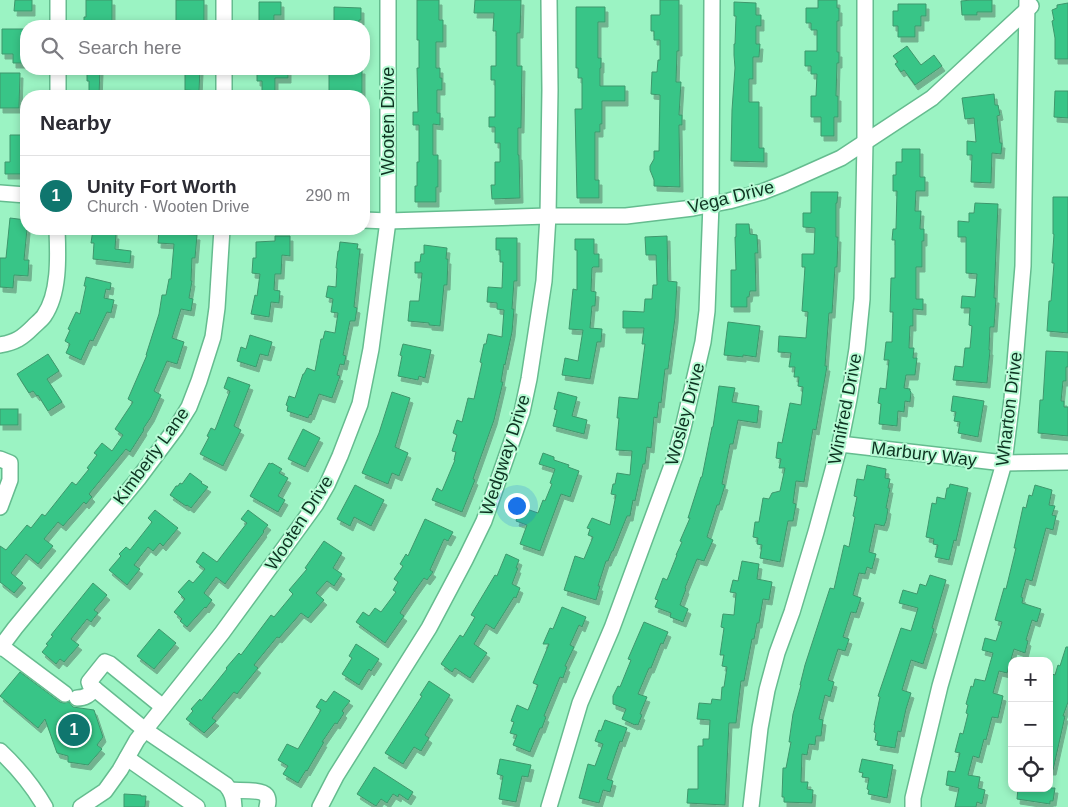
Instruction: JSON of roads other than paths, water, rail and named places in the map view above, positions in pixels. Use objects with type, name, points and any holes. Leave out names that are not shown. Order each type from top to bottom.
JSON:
[{"type":"street","points":[[58,0],[58,20]]},
{"type":"street","points":[[224,0],[224,20]]},
{"type":"street","name":"Wooten Drive","points":[[81,807],[105,791],[145,730],[222,633],[316,504],[340,456],[360,404],[371,349],[388,220],[388,0]]},
{"type":"street","name":"Wedgway Drive","points":[[320,807],[336,776],[429,628],[465,560],[484,521],[522,412],[530,379],[544,281],[548,216],[549,0]]},
{"type":"street","name":"Wosley Drive","points":[[549,807],[580,703],[615,619],[675,458],[703,342],[707,311],[711,204],[712,0]]},
{"type":"street","name":"Winifred Drive","points":[[752,807],[760,728],[767,690],[777,653],[814,541],[840,444],[858,340],[862,299],[866,142],[865,0]]},
{"type":"street","name":"Vega Drive","points":[[370,220],[626,216],[693,208],[762,192],[841,158],[932,98],[1030,3]]},
{"type":"street","name":"Wharton Drive","points":[[913,807],[913,798],[940,686],[1004,463],[1012,399],[1022,266],[1030,3]]},
{"type":"street","points":[[58,75],[58,90]]},
{"type":"street","points":[[224,75],[224,90]]},
{"type":"street","points":[[0,193],[20,195]]},
{"type":"street","points":[[0,345],[22,338],[44,317],[55,287],[57,235]]},
{"type":"street","name":"Kimberly Lane","points":[[1,647],[138,478],[176,428],[189,407],[213,337],[217,308],[222,235]]},
{"type":"street","name":"Marbury Way","points":[[840,444],[1004,463],[1068,462]]},
{"type":"street","points":[[0,458],[10,463],[10,480],[0,506]]},
{"type":"street","points":[[1,647],[57,689],[71,696],[83,698],[95,689]]},
{"type":"street","points":[[163,707],[105,662],[89,682],[90,685],[145,730],[226,785],[234,800],[234,807]]},
{"type":"street","points":[[0,751],[22,774],[45,807]]},
{"type":"street","points":[[127,758],[197,807]]},
{"type":"street","points":[[230,790],[261,792],[268,799],[268,807]]},
{"type":"place","name":"Unity Fort Worth","points":[[74,730]]}]
